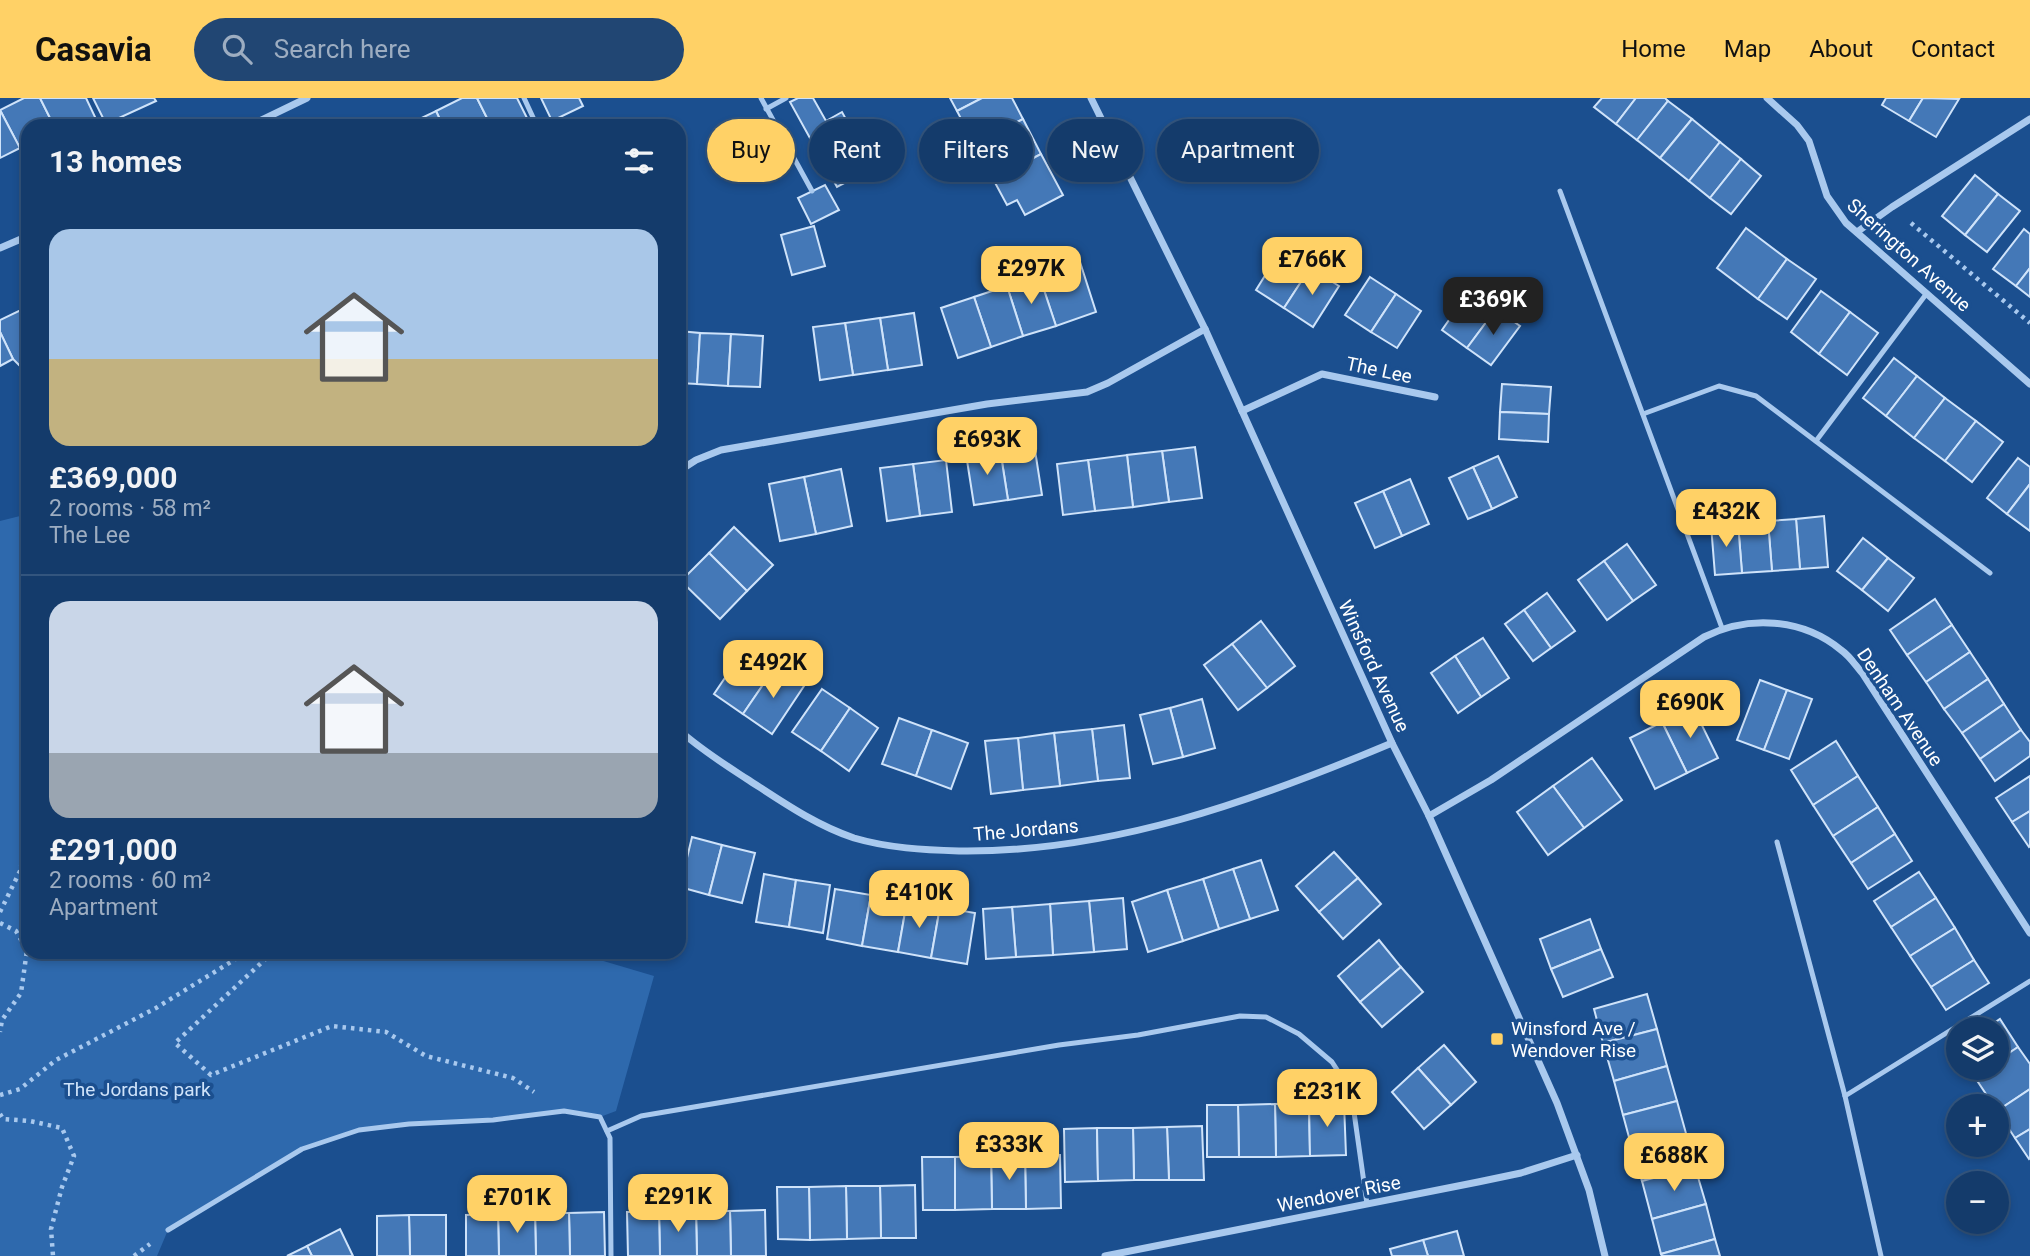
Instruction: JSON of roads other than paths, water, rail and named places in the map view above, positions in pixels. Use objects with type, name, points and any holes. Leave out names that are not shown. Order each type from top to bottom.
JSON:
[{"type":"street","points":[[264,119],[307,98]]},
{"type":"street","name":"Winsford Avenue","points":[[1091,98],[1205,329],[1392,743],[1429,816],[1551,1090],[1577,1155],[1605,1256]]},
{"type":"street","name":"Sherington Avenue","points":[[1767,98],[1797,125],[1809,141],[1827,196],[1838,213],[2030,384]]},
{"type":"street","points":[[1857,232],[1892,207],[2028,123]]},
{"type":"street","points":[[0,248],[21,239]]},
{"type":"street","points":[[686,466],[721,450],[987,404],[1087,392],[1205,329]]},
{"type":"street","name":"The Lee","points":[[1242,411],[1322,374],[1435,397]]},
{"type":"street","name":"Denham Avenue","points":[[1429,816],[1491,780],[1721,628],[1746,622],[1796,626],[1843,650],[1863,674],[2030,933]]},
{"type":"street","name":"The Jordans","points":[[686,737],[790,807],[853,837],[884,845],[928,850],[996,851],[1056,847],[1130,833],[1303,781],[1392,743]]},
{"type":"street","name":"Wendover Rise","points":[[1105,1256],[1510,1175],[1577,1155]]},
{"type":"lane","points":[[524,98],[534,119]]},
{"type":"lane","points":[[761,98],[812,191]]},
{"type":"lane","points":[[766,109],[786,98]]},
{"type":"lane","points":[[1560,191],[1721,628]]},
{"type":"lane","points":[[1816,441],[1927,293]]},
{"type":"lane","points":[[1643,414],[1720,386],[1756,396],[1990,573]]},
{"type":"lane","points":[[1777,842],[1845,1096],[1881,1256]]},
{"type":"lane","points":[[1845,1096],[2030,981]]},
{"type":"lane","points":[[607,1131],[655,1113],[1240,1016],[1266,1017],[1299,1034],[1332,1062],[1351,1091],[1367,1204]]},
{"type":"lane","points":[[168,1230],[302,1149],[359,1130],[410,1124],[493,1120],[564,1111],[600,1117],[610,1138],[611,1256]]},
{"type":"place","name":"Winsford Ave / Wendover Rise","points":[[1497,1039]]},
{"type":"park label","name":"The Jordans park","points":[[137,1089]]}]
